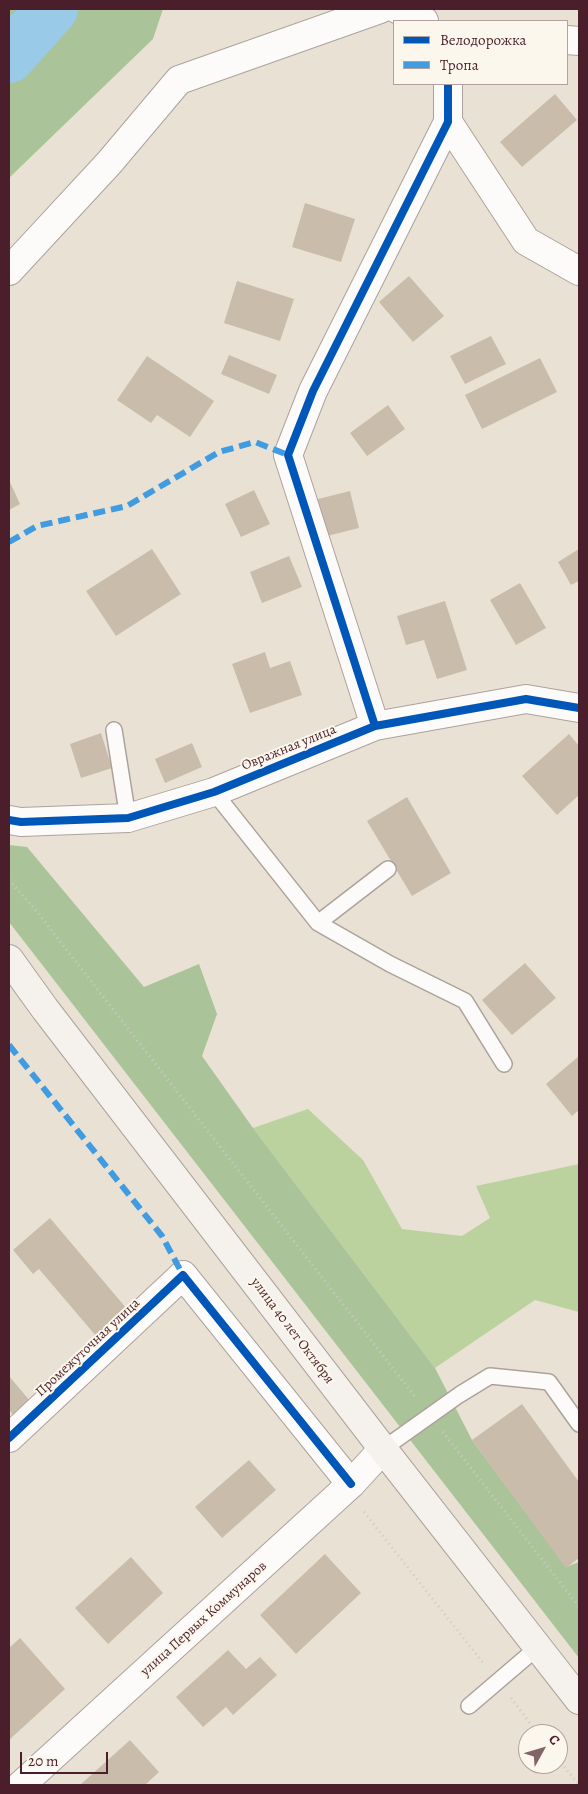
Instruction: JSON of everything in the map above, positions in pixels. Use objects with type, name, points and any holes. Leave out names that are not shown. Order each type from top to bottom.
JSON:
[{"type":"main road","name":"улица 40 лет Октября","points":[[9,959],[383,1449],[579,1700]]},
{"type":"street","points":[[9,272],[109,163],[179,80],[380,9]]},
{"type":"street","points":[[398,9],[422,20]]},
{"type":"street","points":[[375,726],[288,455],[313,391],[448,122],[448,85]]},
{"type":"street","points":[[448,122],[526,241],[579,271]]},
{"type":"street","name":"Овражная улица","points":[[9,820],[20,822],[128,818],[214,792],[375,726],[526,699],[579,708]]},
{"type":"street","name":"Промежуточная улица","points":[[9,1438],[184,1275],[351,1484]]},
{"type":"street","name":"улица Первых Коммунаров","points":[[21,1785],[351,1484],[383,1449]]},
{"type":"lane","points":[[114,730],[128,818]]},
{"type":"lane","points":[[214,792],[318,923],[390,964],[465,1001],[504,1064]]},
{"type":"lane","points":[[318,923],[388,869]]},
{"type":"lane","points":[[383,1449],[490,1376],[549,1382],[579,1424]]},
{"type":"lane","points":[[469,1706],[538,1647]]},
{"type":"path","points":[[9,880],[40,915],[579,1607]]},
{"type":"path","points":[[351,1484],[356,1502],[530,1724]]},
{"type":"path","points":[[568,1771],[579,1785]]},
{"type":"green space","points":[[9,9],[163,9],[153,39],[9,178]]},
{"type":"green space","points":[[9,845],[27,847],[144,987],[199,964],[217,1014],[202,1056],[253,1128],[435,1368],[472,1440],[566,1567],[579,1562],[579,1658],[9,922]]},
{"type":"green space","points":[[308,1109],[363,1160],[402,1229],[462,1236],[490,1218],[476,1186],[579,1164],[579,1312],[535,1300],[435,1368],[253,1128]]},
{"type":"building","points":[[555,94],[577,120],[522,167],[500,142]]},
{"type":"building","points":[[305,203],[355,219],[341,262],[292,247]]},
{"type":"building","points":[[409,276],[444,316],[413,342],[379,302]]},
{"type":"building","points":[[237,281],[294,299],[280,341],[224,323]]},
{"type":"building","points":[[491,336],[506,364],[465,384],[450,356]]},
{"type":"building","points":[[229,355],[277,375],[269,394],[221,374]]},
{"type":"building","points":[[147,356],[214,401],[190,437],[157,415],[151,423],[117,400]]},
{"type":"building","points":[[540,358],[557,392],[482,429],[465,395]]},
{"type":"building","points":[[388,405],[405,429],[367,456],[350,433]]},
{"type":"building","points":[[9,480],[20,504],[9,510]]},
{"type":"building","points":[[254,490],[270,524],[241,537],[225,504]]},
{"type":"building","points":[[350,491],[359,528],[323,537],[314,500]]},
{"type":"building","points":[[152,549],[181,594],[116,636],[86,591]]},
{"type":"building","points":[[579,549],[579,581],[571,585],[558,562]]},
{"type":"building","points":[[289,556],[302,587],[262,603],[250,572]]},
{"type":"building","points":[[520,583],[546,628],[516,645],[490,600]]},
{"type":"building","points":[[445,601],[467,670],[437,679],[424,640],[406,645],[397,616]]},
{"type":"building","points":[[265,652],[270,668],[290,661],[302,695],[250,713],[232,664]]},
{"type":"building","points":[[101,733],[112,768],[81,778],[70,744]]},
{"type":"building","points":[[569,734],[579,746],[579,795],[557,815],[522,776]]},
{"type":"building","points":[[192,743],[202,767],[165,783],[155,759]]},
{"type":"building","points":[[407,797],[451,873],[412,896],[367,821]]},
{"type":"building","points":[[525,963],[556,998],[512,1035],[482,1000]]},
{"type":"building","points":[[579,1056],[579,1110],[572,1116],[546,1084]]},
{"type":"building","points":[[50,1218],[127,1309],[96,1336],[39,1269],[33,1274],[13,1250]]},
{"type":"building","points":[[9,1376],[31,1402],[14,1416],[9,1410]]},
{"type":"building","points":[[522,1404],[579,1482],[579,1558],[566,1568],[472,1440]]},
{"type":"building","points":[[249,1460],[276,1490],[222,1538],[195,1507]]},
{"type":"building","points":[[325,1554],[361,1593],[296,1654],[260,1615]]},
{"type":"building","points":[[131,1557],[163,1593],[108,1644],[75,1608]]},
{"type":"building","points":[[20,1638],[65,1689],[9,1740],[9,1648]]},
{"type":"building","points":[[228,1650],[246,1669],[260,1657],[277,1675],[233,1715],[226,1707],[203,1727],[176,1697]]},
{"type":"building","points":[[130,1740],[159,1772],[145,1785],[80,1785]]},
{"type":"waterway","points":[[9,57],[52,9]]},
{"type":"marked path","points":[[9,542],[37,526],[127,506],[219,452],[255,442],[288,455]]},
{"type":"marked path","points":[[9,1045],[162,1236],[183,1275]]},
{"type":"cycle path","points":[[375,726],[288,455],[313,391],[448,122],[448,85]]},
{"type":"cycle path","points":[[9,820],[21,822],[128,818],[214,792],[375,726],[526,699],[579,708]]},
{"type":"cycle path","points":[[9,1438],[183,1275],[351,1484]]}]
